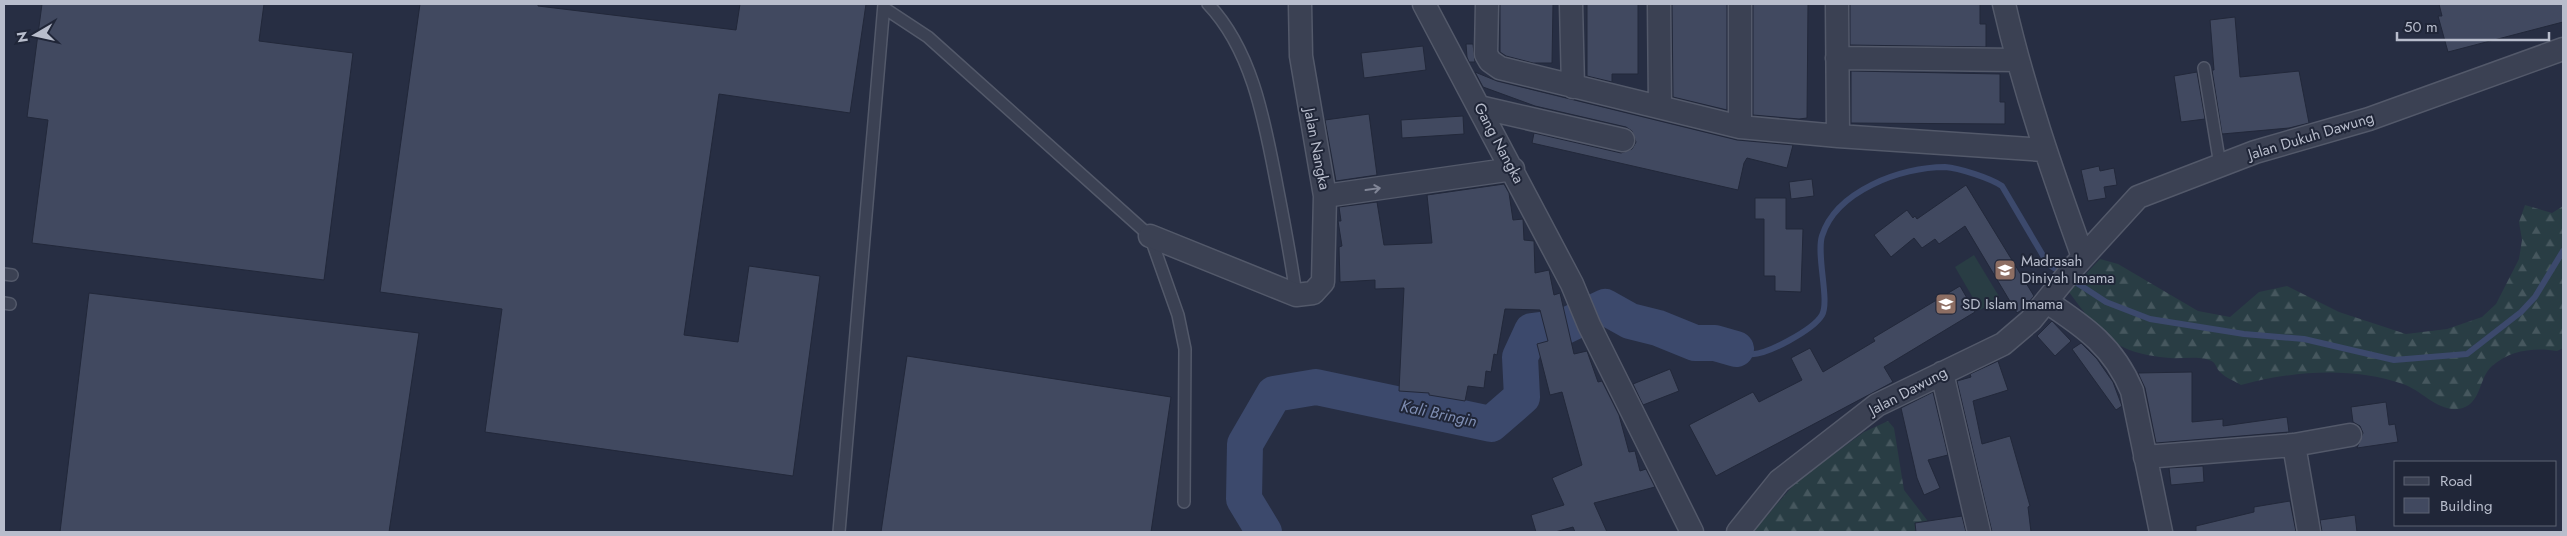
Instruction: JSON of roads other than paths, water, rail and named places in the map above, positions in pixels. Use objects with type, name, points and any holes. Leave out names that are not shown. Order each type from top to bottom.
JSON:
[{"type":"street","name":"Jalan Nangka","points":[[1300,4],[1300,56],[1325,196],[1513,169]]},
{"type":"street","name":"Gang Nangka","points":[[1424,4],[1513,169],[1572,284],[1589,325],[1692,532]]},
{"type":"street","points":[[1487,4],[1486,54],[1490,61],[1500,68],[1572,87],[1740,127],[1831,136],[2044,150]]},
{"type":"street","points":[[1571,4],[1572,87]]},
{"type":"street","points":[[1659,4],[1660,107]]},
{"type":"street","points":[[1740,4],[1740,127]]},
{"type":"street","points":[[1824,4],[1832,51]]},
{"type":"street","points":[[1831,136],[1832,51],[1837,4]]},
{"type":"street","points":[[2004,4],[2017,60],[2078,262]]},
{"type":"street","name":"Jalan Dukuh Dawung","points":[[2078,262],[2138,197],[2255,152],[2369,119],[2563,49]]},
{"type":"street","points":[[1832,51],[2017,60]]},
{"type":"street","points":[[1479,107],[1623,140]]},
{"type":"street","points":[[1150,236],[1296,295],[1313,293],[1323,282],[1325,196]]},
{"type":"street","name":"Jalan Dawung","points":[[1738,532],[1779,481],[1877,405],[2003,344],[2052,295],[2078,262]]},
{"type":"street","points":[[2052,295],[2090,330],[2119,365],[2132,391],[2161,532]]},
{"type":"street","points":[[1942,373],[1979,532]]},
{"type":"street","points":[[2145,457],[2294,445],[2350,435]]},
{"type":"street","points":[[2294,445],[2309,532]]},
{"type":"lane","points":[[1208,4],[1222,19],[1237,47],[1257,97],[1280,200],[1296,295]]},
{"type":"lane","points":[[884,6],[928,37],[1150,236],[1178,315],[1185,349],[1184,502]]},
{"type":"lane","points":[[839,532],[884,6]]},
{"type":"lane","points":[[2204,68],[2220,165]]},
{"type":"waterway","points":[[1736,349],[1750,354],[1767,351],[1800,334],[1817,321],[1822,315],[1825,299],[1821,254],[1822,236],[1830,220],[1841,206],[1855,194],[1890,177],[1928,168],[1945,167],[1958,169],[2002,186],[2048,264],[2106,302],[2150,319],[2244,334],[2304,339],[2394,360],[2467,354],[2521,312],[2535,297],[2563,251]]},
{"type":"waterway","name":"Kali Bringin","points":[[1264,532],[1244,499],[1245,444],[1274,394],[1316,387],[1491,424],[1522,397],[1520,357],[1532,331],[1563,327],[1605,307],[1630,321],[1658,328],[1695,343],[1715,343],[1736,349]]},
{"type":"place","name":"Madrasah Diniyah Imama","points":[[2005,270]]},
{"type":"place","name":"SD Islam Imama","points":[[1946,304]]}]
